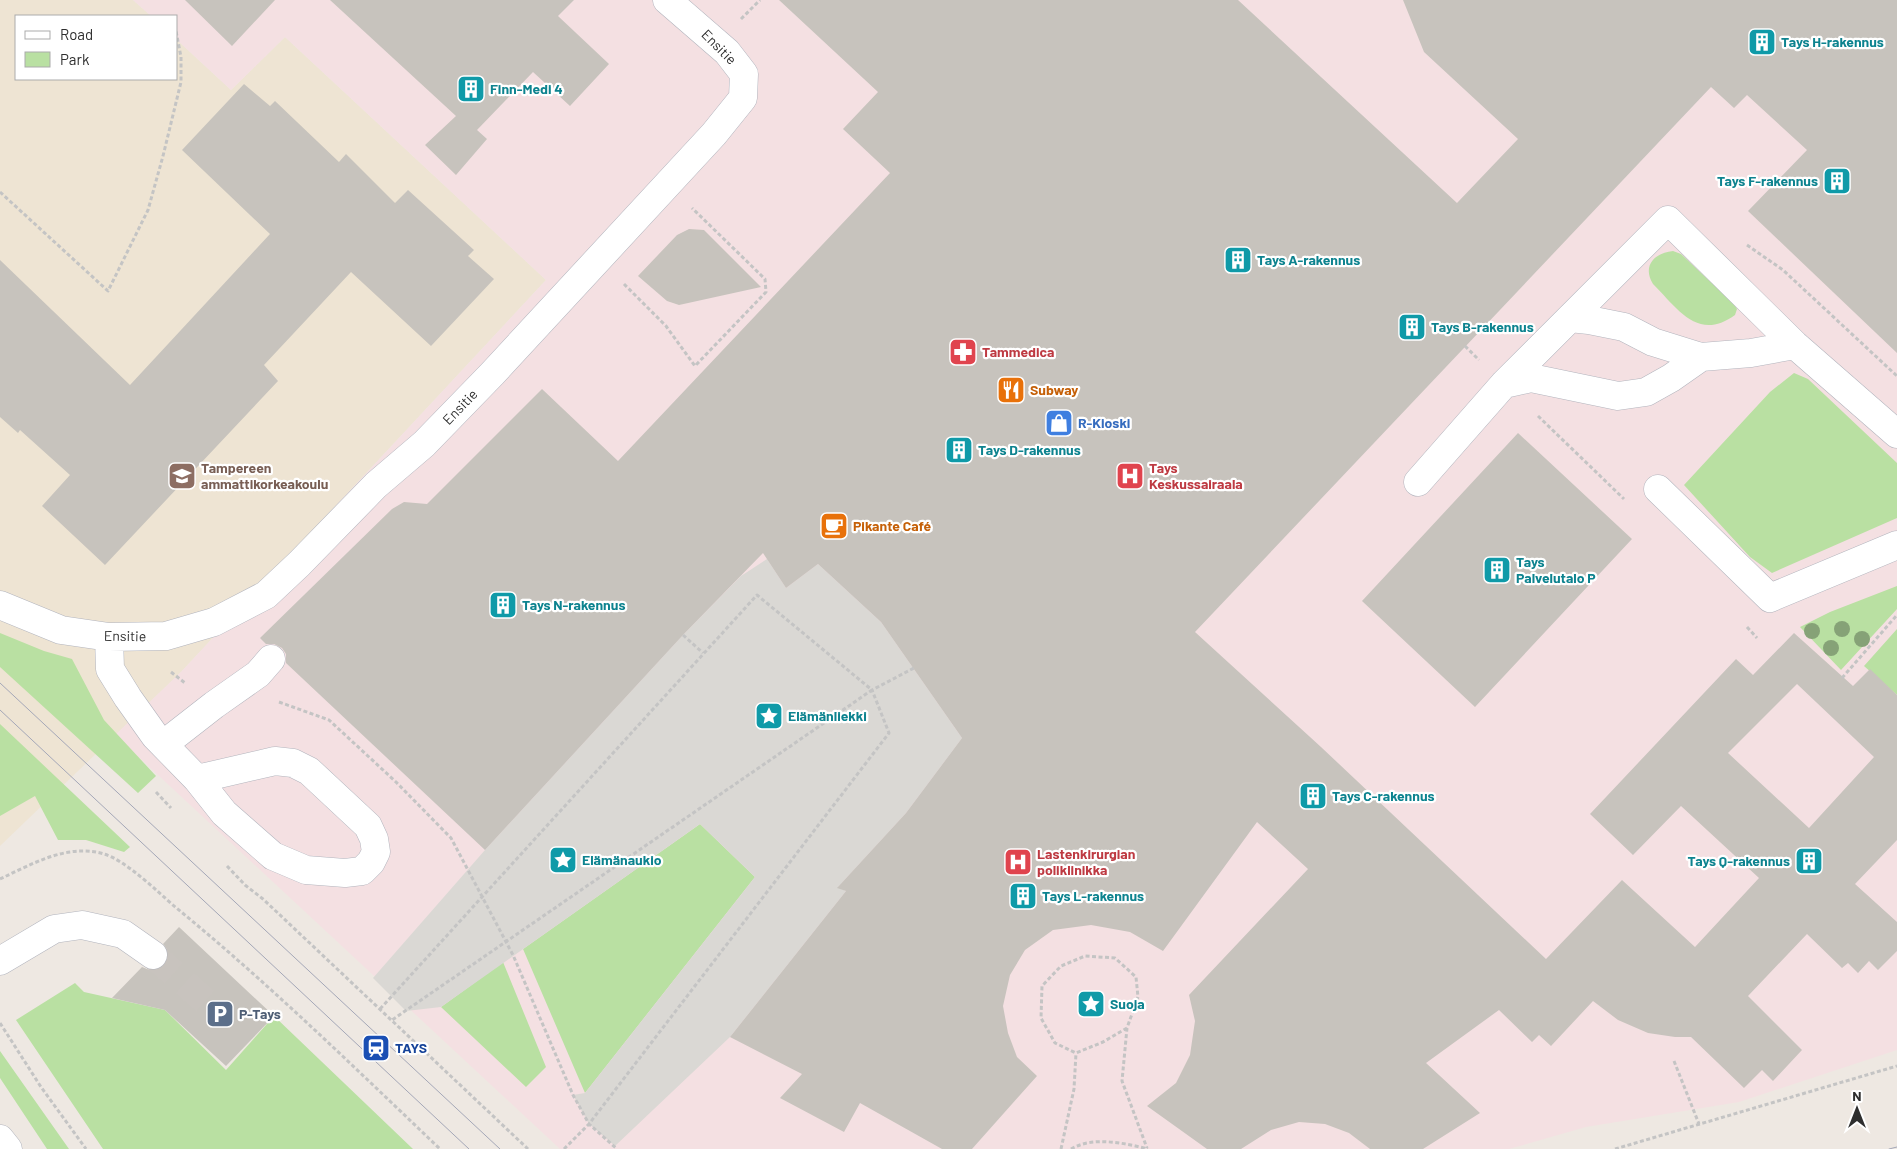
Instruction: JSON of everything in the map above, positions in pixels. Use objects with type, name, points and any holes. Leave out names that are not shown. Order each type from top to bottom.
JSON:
[{"type":"street","name":"Ensitie","points":[[0,605],[61,630],[109,637],[166,636],[214,622],[266,595],[376,485],[424,444],[492,374],[714,134],[743,98],[744,74],[727,52],[667,0]]},
{"type":"street","points":[[1418,482],[1504,384],[1668,220],[1795,345],[1897,434]]},
{"type":"street","points":[[1570,318],[1624,327],[1653,342],[1701,357],[1751,353],[1795,345]]},
{"type":"street","points":[[1504,384],[1531,378],[1618,396],[1646,392],[1671,378],[1701,357]]},
{"type":"street","points":[[1658,489],[1770,598],[1897,545]]},
{"type":"street","points":[[109,637],[110,669],[155,736],[198,779],[224,813],[273,856],[306,870],[345,873],[362,871],[371,862],[376,852],[374,839],[368,826],[309,771],[293,763],[275,761],[198,779]]},
{"type":"street","points":[[164,744],[258,674],[271,660]]},
{"type":"street","points":[[0,961],[54,930],[82,925],[123,934],[153,955]]},
{"type":"street","points":[[0,1139],[8,1149]]},
{"type":"path","points":[[0,192],[108,291],[148,210],[181,82],[181,56],[178,41]]},
{"type":"path","points":[[597,260],[666,326],[695,366],[766,292],[765,279],[691,207],[685,214]]},
{"type":"path","points":[[1742,242],[1783,270],[1897,376]]},
{"type":"path","points":[[1466,346],[1626,501]]},
{"type":"path","points":[[380,1010],[757,594],[872,690],[889,733],[589,1124],[564,1149]]},
{"type":"path","points":[[1842,678],[1897,615]]},
{"type":"path","points":[[1744,624],[1757,638]]},
{"type":"path","points":[[683,635],[704,653]]},
{"type":"path","points":[[392,1020],[872,690],[914,668]]},
{"type":"path","points":[[272,705],[280,702],[329,720],[396,782],[451,838],[506,942],[573,1095],[589,1124],[617,1149]]},
{"type":"path","points":[[0,879],[47,857],[77,852],[105,854],[130,869],[277,994],[440,1149]]},
{"type":"path","points":[[263,899],[528,1149]]},
{"type":"path","points":[[1127,1028],[1103,1042],[1076,1052],[1055,1043],[1041,1018],[1042,986],[1061,966],[1085,956],[1115,958],[1136,977],[1138,997],[1127,1028],[1122,1080],[1148,1149]]},
{"type":"path","points":[[0,1023],[41,1087],[86,1149]]},
{"type":"path","points":[[1061,1149],[1074,1089],[1076,1052]]},
{"type":"path","points":[[1674,1061],[1699,1124]]},
{"type":"path","points":[[1615,1149],[1897,1066]]},
{"type":"path","points":[[1071,1149],[1078,1145],[1108,1141],[1148,1149]]},
{"type":"shaded area","name":"Tampereen ammattikorkeakoulu","points":[[0,0],[133,0],[150,15],[15,15],[15,80],[178,80],[178,41],[231,90],[285,37],[546,280],[181,672],[0,846]]},
{"type":"shaded area","name":"Tays Keskussairaala","points":[[133,0],[1897,0],[1897,1050],[1739,1102],[1586,1127],[1509,1149],[560,1149],[115,735],[181,672],[546,280],[285,37],[231,90],[178,41],[178,15],[150,15]]},
{"type":"shaded area","name":"Elämänaukio","points":[[767,559],[786,588],[818,564],[881,622],[962,738],[906,813],[838,887],[846,891],[730,1037],[615,1146],[589,1124],[573,1095],[585,1093],[755,877],[700,824],[441,1007],[406,1011],[373,978],[485,850],[683,635],[741,576]]},
{"type":"green space","points":[[1673,251],[1681,254],[1734,304],[1737,309],[1735,315],[1722,322],[1710,325],[1699,324],[1680,312],[1671,303],[1653,284],[1649,266],[1660,254]]},
{"type":"green space","points":[[1794,373],[1808,379],[1897,463],[1897,518],[1772,573],[1750,557],[1684,485],[1770,392]]},
{"type":"green space","points":[[1897,586],[1897,609],[1841,670],[1800,627],[1830,612]]},
{"type":"green space","points":[[1897,629],[1897,695],[1864,666]]},
{"type":"green space","points":[[0,633],[44,651],[72,659],[104,720],[156,776],[138,793],[0,667]]},
{"type":"green space","points":[[0,724],[130,847],[124,852],[86,840],[58,840],[35,796],[0,816]]},
{"type":"green space","points":[[700,824],[755,877],[585,1093],[523,949]]},
{"type":"green space","points":[[503,962],[546,1067],[526,1087],[441,1007]]},
{"type":"green space","points":[[75,983],[84,992],[165,1010],[226,1070],[274,1016],[413,1149],[103,1149],[16,1020]]},
{"type":"green space","points":[[0,1051],[69,1149],[47,1149],[0,1078]]},
{"type":"building","points":[[185,0],[275,0],[232,46]]},
{"type":"building","name":"Finn-Medi 4","points":[[330,0],[574,0],[558,16],[609,64],[570,106],[533,72],[477,130],[487,139],[456,175],[425,145],[456,116]]},
{"type":"building","points":[[779,0],[1238,0],[1457,203],[1518,139],[1424,52],[1403,0],[1897,0],[1897,353],[1748,211],[1807,150],[1747,95],[1734,108],[1711,87],[1195,632],[1321,747],[1546,959],[1622,880],[1695,947],[1759,878],[1681,806],[1633,855],[1590,814],[1736,659],[1753,675],[1794,633],[1853,686],[1870,669],[1897,695],[1897,840],[1855,884],[1897,922],[1897,951],[1878,970],[1869,961],[1858,973],[1848,963],[1842,968],[1807,934],[1748,996],[1802,1050],[1773,1081],[1762,1070],[1744,1088],[1691,1037],[1648,1033],[1618,1020],[1593,1001],[1551,1046],[1539,1035],[1532,1042],[1499,1010],[1426,1063],[1480,1113],[1423,1149],[1370,1149],[1349,1133],[1325,1124],[1299,1122],[1271,1130],[1241,1149],[1207,1149],[1147,1106],[1176,1083],[1190,1055],[1195,1021],[1189,995],[1308,869],[1257,822],[1163,951],[1130,932],[1091,925],[1053,930],[1025,950],[1010,975],[1003,1006],[1008,1033],[1017,1057],[1037,1076],[972,1149],[942,1149],[860,1103],[844,1132],[780,1098],[802,1074],[730,1037],[846,891],[837,888],[906,813],[962,738],[881,622],[818,564],[786,588],[763,553],[683,635],[485,850],[286,663],[286,654],[282,648],[274,644],[266,644],[260,638],[392,509],[404,502],[427,504],[542,389],[618,461],[890,173],[843,129],[878,92]],"holes":[[[1797,684],[1874,757],[1809,828],[1728,753]]]},
{"type":"building","points":[[244,84],[270,106],[275,101],[339,162],[346,154],[395,203],[408,190],[474,250],[468,256],[494,279],[431,346],[351,272],[264,365],[278,381],[105,565],[42,506],[70,475],[20,430],[18,433],[0,417],[0,260],[130,385],[270,234],[182,150]]},
{"type":"building","points":[[689,229],[704,230],[761,287],[679,305],[667,301],[638,276],[677,235]]},
{"type":"building","name":"Tays Palvelutalo P","points":[[1518,433],[1632,539],[1475,707],[1362,601]]},
{"type":"building","points":[[179,927],[274,1016],[226,1066],[165,1010],[112,998],[142,967],[152,971],[159,969],[165,964],[169,956],[163,944]]},
{"type":"tunnel","points":[[153,955],[220,1014]]},
{"type":"tram line","points":[[0,683],[500,1149]]},
{"type":"tram line","points":[[0,710],[469,1149]]},
{"type":"tram line","points":[[1889,1149],[1897,1147]]},
{"type":"place","name":"Tays H-rakennus","points":[[1762,42]]},
{"type":"place","name":"Finn-Medi 4","points":[[471,89]]},
{"type":"place","name":"Tays F-rakennus","points":[[1837,181]]},
{"type":"place","name":"Tays A-rakennus","points":[[1238,260]]},
{"type":"place","name":"Tays B-rakennus","points":[[1412,327]]},
{"type":"place","name":"Tammedica","points":[[963,352]]},
{"type":"place","name":"Subway","points":[[1011,390]]},
{"type":"place","name":"R-Kioski","points":[[1059,423]]},
{"type":"place","name":"Tays D-rakennus","points":[[959,450]]},
{"type":"place","name":"Tampereen ammattikorkeakoulu","points":[[182,476]]},
{"type":"place","name":"Tays Keskussairaala","points":[[1130,476]]},
{"type":"place","name":"Pikante Café","points":[[834,526]]},
{"type":"place","name":"Tays Palvelutalo P","points":[[1497,570]]},
{"type":"place","name":"Tays N-rakennus","points":[[503,605]]},
{"type":"place","name":"Elämänliekki","points":[[769,716]]},
{"type":"place","name":"Tays C-rakennus","points":[[1313,796]]},
{"type":"place","name":"Elämänaukio","points":[[563,860]]},
{"type":"place","name":"Tays Q-rakennus","points":[[1809,861]]},
{"type":"place","name":"Lastenkirurgian poliklinikka","points":[[1018,862]]},
{"type":"place","name":"Tays L-rakennus","points":[[1023,896]]},
{"type":"place","name":"Suoja","points":[[1091,1004]]},
{"type":"place","name":"P-Tays","points":[[220,1014]]},
{"type":"place","name":"TAYS","points":[[376,1048]]}]
